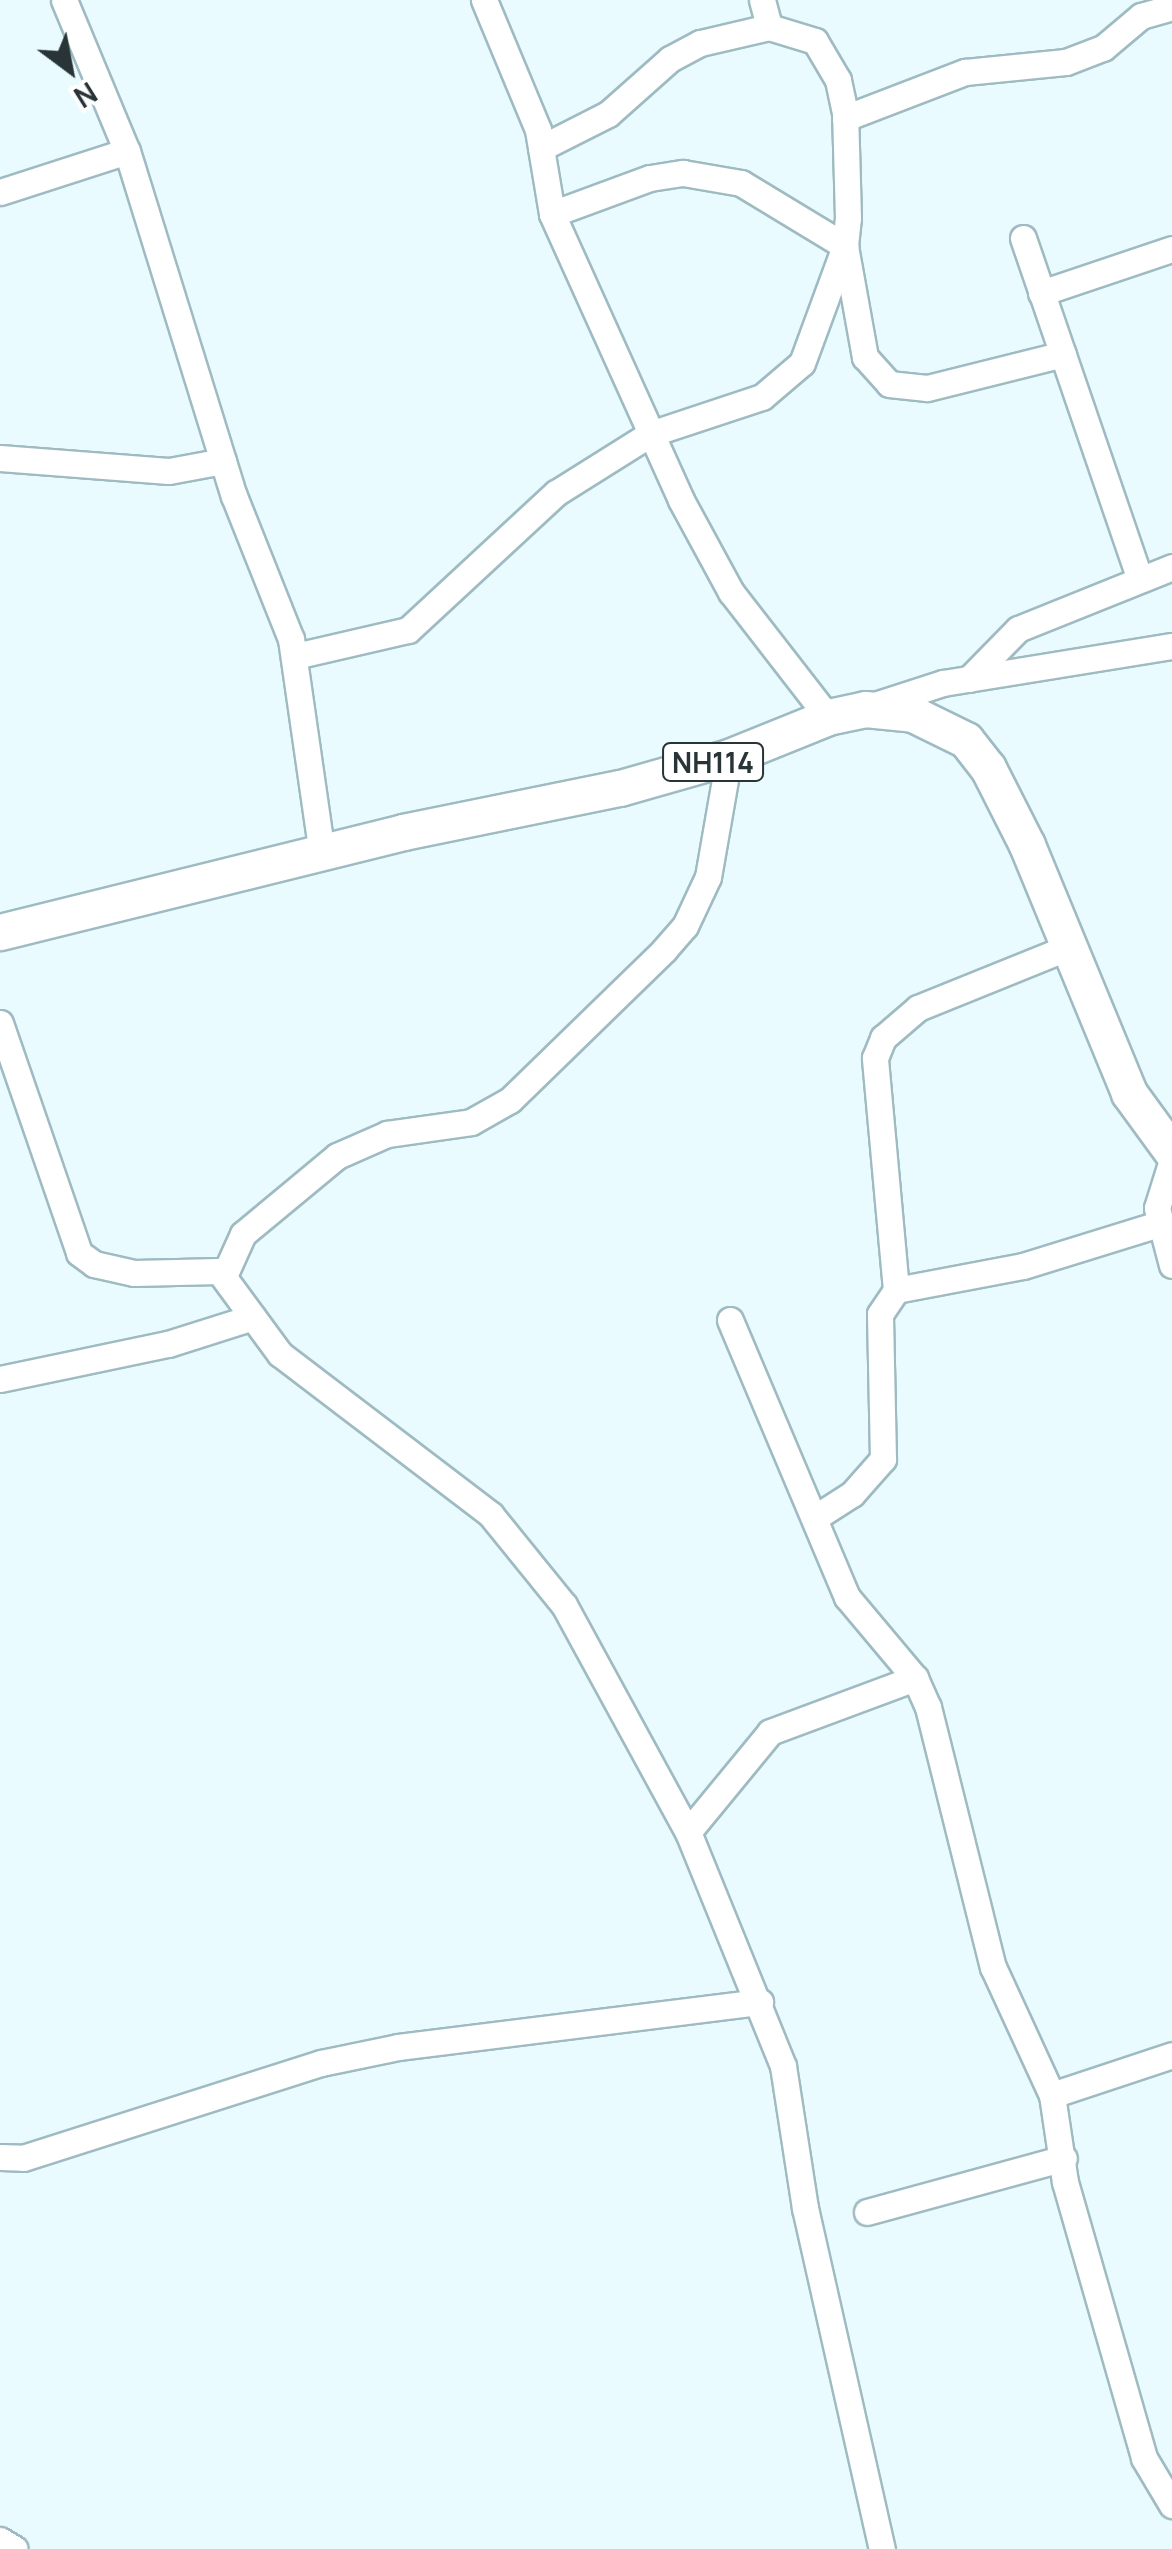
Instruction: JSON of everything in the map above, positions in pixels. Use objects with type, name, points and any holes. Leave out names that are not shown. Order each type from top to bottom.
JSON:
[{"type":"highway","name":"NH114","points":[[0,932],[322,853],[543,806],[729,758],[828,717],[865,709],[912,714],[966,740],[1011,808],[1128,1093],[1172,1152]]},
{"type":"street","points":[[64,0],[127,150],[223,461],[295,656],[322,853]]},
{"type":"street","points":[[484,0],[541,148],[552,214],[650,434],[731,592],[828,717]]},
{"type":"street","points":[[762,0],[769,27]]},
{"type":"street","points":[[844,118],[975,69],[1066,62],[1103,48],[1141,16],[1172,7]]},
{"type":"street","points":[[541,148],[608,114],[670,59],[700,42],[769,27],[815,41],[838,80],[844,118],[845,246],[864,357],[889,384],[926,388],[1063,354]]},
{"type":"street","points":[[0,192],[127,150]]},
{"type":"street","points":[[552,214],[650,178],[710,176],[742,183],[845,246]]},
{"type":"street","points":[[1023,238],[1140,579]]},
{"type":"street","points":[[295,656],[408,630],[530,513],[650,434],[762,398],[793,376],[845,246]]},
{"type":"street","points":[[1041,293],[1172,249]]},
{"type":"street","points":[[0,458],[169,471],[223,461]]},
{"type":"street","points":[[969,679],[1018,629],[1172,567]]},
{"type":"street","points":[[865,709],[969,679],[1172,646]]},
{"type":"street","points":[[224,1276],[242,1234],[337,1156],[387,1134],[471,1122],[510,1100],[664,950],[685,926],[708,877],[729,758]]},
{"type":"street","points":[[816,1518],[852,1494],[883,1459],[888,1440],[880,1314],[896,1290],[875,1058],[883,1038],[918,1008],[1069,947]]},
{"type":"street","points":[[0,1023],[79,1253],[115,1270],[224,1276]]},
{"type":"street","points":[[1172,1160],[1158,1190],[1159,1224],[1172,1266]]},
{"type":"street","points":[[896,1290],[1023,1266],[1159,1224]]},
{"type":"street","points":[[224,1276],[252,1317],[306,1377],[491,1514],[541,1570],[688,1832],[760,2002],[790,2093],[806,2208],[882,2549]]},
{"type":"street","points":[[0,1378],[168,1344],[252,1317]]},
{"type":"street","points":[[730,1320],[847,1597],[915,1678],[941,1748],[993,1967],[1052,2095],[1064,2158],[1144,2458],[1172,2505]]},
{"type":"street","points":[[688,1832],[770,1732],[915,1678]]},
{"type":"street","points":[[0,2156],[23,2158],[321,2063],[398,2046],[760,2002]]},
{"type":"street","points":[[1052,2095],[1172,2055]]},
{"type":"street","points":[[867,2212],[1064,2158]]},
{"type":"street","points":[[0,2540],[15,2549]]}]
